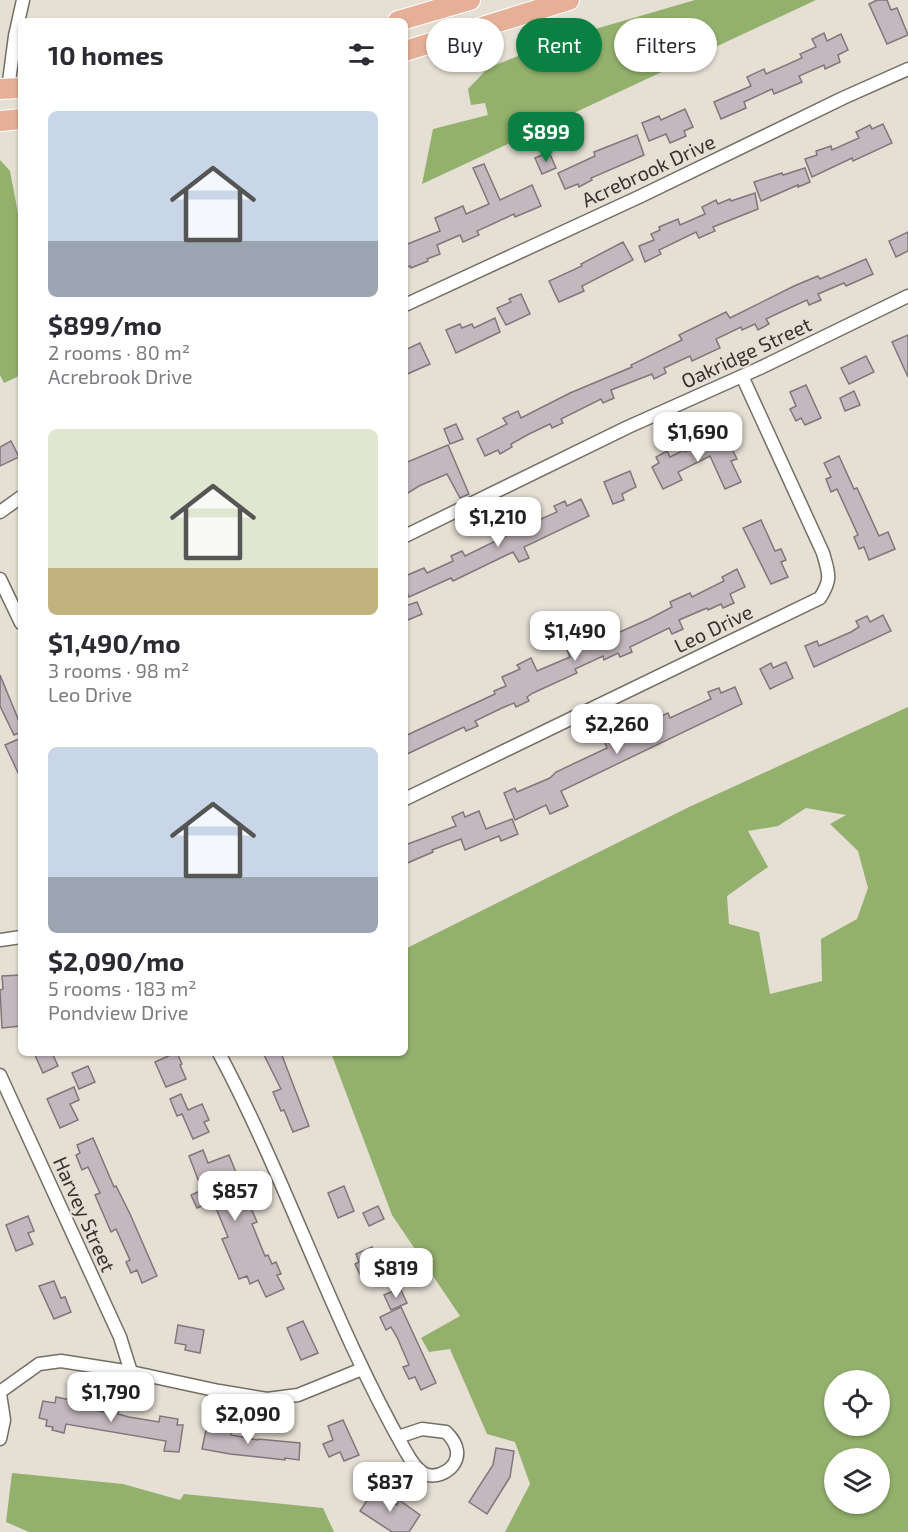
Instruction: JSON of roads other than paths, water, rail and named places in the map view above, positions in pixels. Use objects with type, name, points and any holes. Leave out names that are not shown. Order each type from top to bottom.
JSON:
[{"type":"main road","points":[[408,18],[470,0]]},
{"type":"main road","points":[[408,50],[569,0]]},
{"type":"main road","points":[[0,121],[18,119]]},
{"type":"street","points":[[19,18],[23,0]]},
{"type":"street","points":[[10,89],[18,22]]},
{"type":"street","name":"Acrebrook Drive","points":[[408,303],[641,196],[908,69]]},
{"type":"street","name":"Oakridge Street","points":[[408,535],[628,427],[742,376],[908,296]]},
{"type":"street","name":"Leo Drive","points":[[408,798],[820,598],[828,585],[828,573],[823,553],[742,376]]},
{"type":"street","points":[[0,512],[18,499]]},
{"type":"street","points":[[0,579],[18,617]]},
{"type":"street","points":[[0,940],[18,937]]},
{"type":"street","points":[[220,1056],[281,1183],[362,1369],[398,1437],[411,1461],[421,1473],[432,1477],[442,1474],[453,1465],[458,1453],[454,1440],[446,1432],[422,1429],[398,1437]]},
{"type":"street","name":"Harvey Street","points":[[0,1075],[120,1337],[131,1372]]},
{"type":"street","points":[[0,1438],[4,1420],[0,1393],[39,1364],[61,1361],[131,1372],[267,1399],[298,1395],[362,1369]]}]
